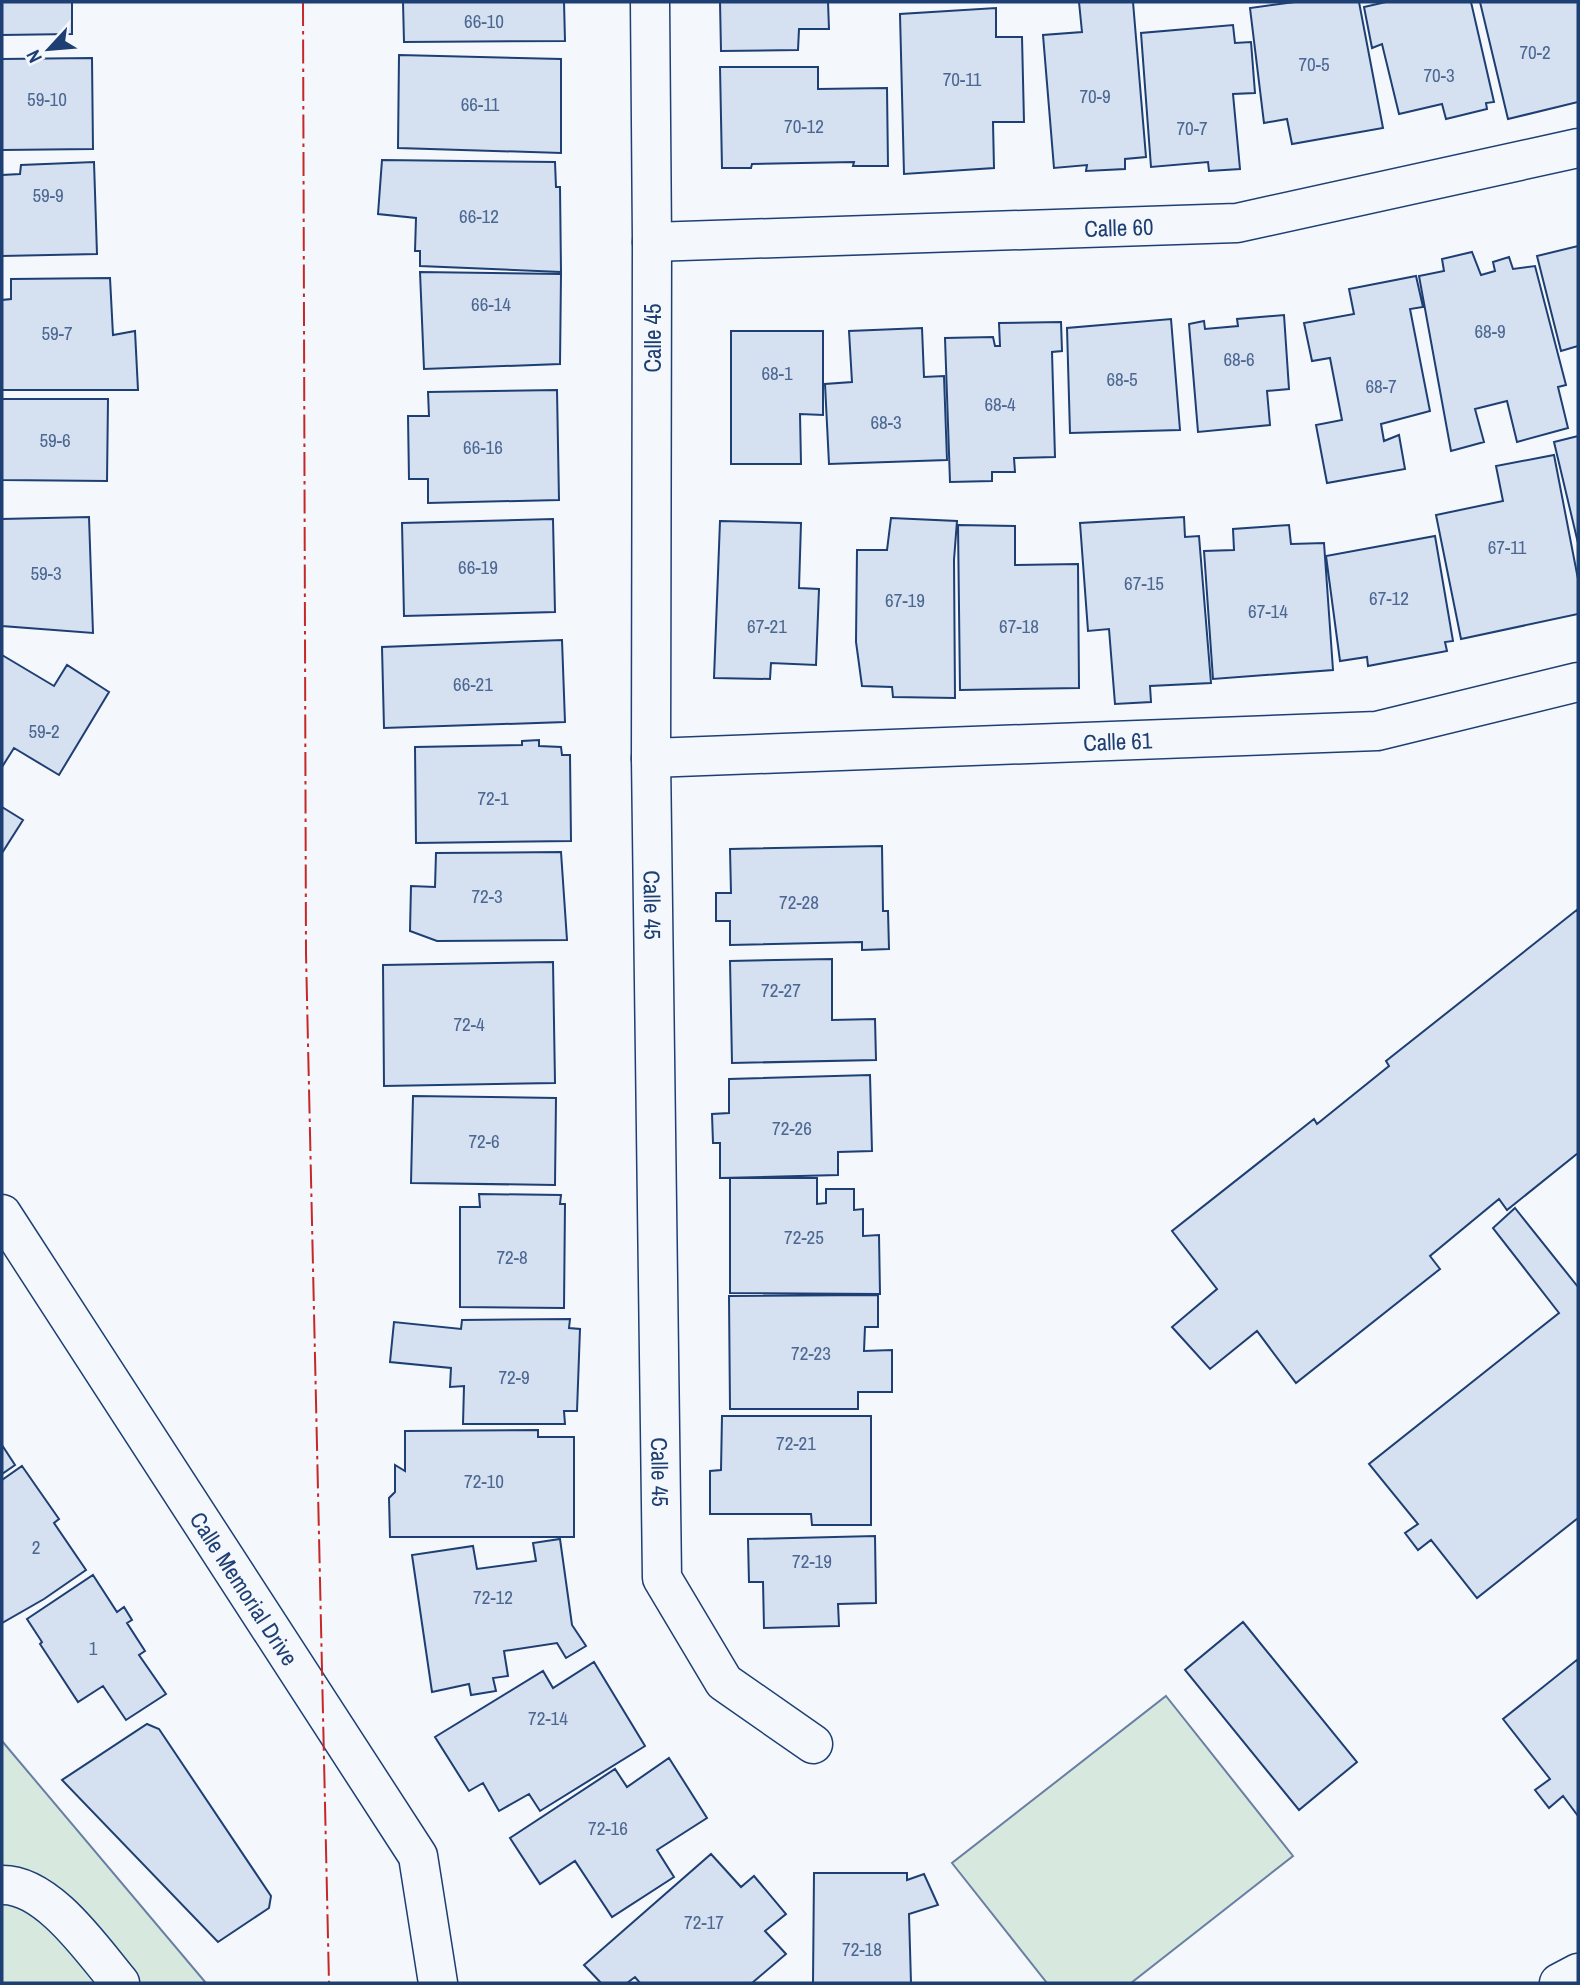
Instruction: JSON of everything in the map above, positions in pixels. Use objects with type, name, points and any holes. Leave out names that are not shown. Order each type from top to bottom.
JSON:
[{"type":"street","name":"Calle 45","points":[[650,2],[651,758],[662,1578],[724,1682],[813,1744]]},
{"type":"street","name":"Calle 60","points":[[652,242],[1237,223],[1578,148]]},
{"type":"street","name":"Calle 61","points":[[651,758],[1377,731],[1578,682]]},
{"type":"street","name":"Calle Memorial Drive","points":[[2,1214],[418,1856],[438,1983]]},
{"type":"street","points":[[2,1885],[16,1885],[64,1915],[120,1983]]},
{"type":"street","points":[[1559,1983],[1578,1973]]},
{"type":"shaded area","points":[[1166,1696],[1293,1856],[1131,1983],[1047,1983],[952,1863]]},
{"type":"shaded area","points":[[2,1741],[206,1983],[2,1983]]},
{"type":"building","points":[[2,2],[72,2],[72,34],[2,35]]},
{"type":"building","points":[[403,2],[564,2],[565,41],[404,42]]},
{"type":"building","points":[[720,2],[828,2],[829,29],[799,29],[798,50],[721,51]]},
{"type":"building","points":[[1079,2],[1133,2],[1146,157],[1125,159],[1125,169],[1086,171],[1087,165],[1054,168],[1043,35],[1082,32]]},
{"type":"building","points":[[1295,2],[1359,2],[1383,128],[1292,144],[1287,119],[1264,123],[1250,8]]},
{"type":"building","points":[[1386,2],[1471,2],[1494,102],[1486,103],[1487,109],[1446,119],[1442,104],[1399,114],[1382,44],[1372,48],[1364,7]]},
{"type":"building","points":[[1480,2],[1578,2],[1578,102],[1508,119]]},
{"type":"building","points":[[996,8],[996,37],[1022,37],[1024,122],[993,122],[994,168],[904,174],[900,14]]},
{"type":"building","points":[[1233,25],[1235,43],[1251,42],[1255,93],[1233,94],[1240,169],[1209,171],[1208,162],[1151,167],[1141,33]]},
{"type":"building","points":[[399,55],[561,59],[561,153],[398,148]]},
{"type":"building","points":[[92,58],[93,149],[2,150],[2,59]]},
{"type":"building","points":[[720,67],[818,67],[818,89],[887,88],[888,166],[853,166],[854,162],[752,164],[751,168],[722,168]]},
{"type":"building","points":[[382,160],[555,162],[556,187],[560,187],[561,272],[420,266],[420,251],[415,251],[416,218],[378,214]]},
{"type":"building","points":[[94,162],[97,254],[2,256],[2,175],[20,174],[21,165]]},
{"type":"building","points":[[1578,246],[1578,346],[1561,351],[1537,256]]},
{"type":"building","points":[[1472,252],[1481,275],[1495,271],[1493,262],[1509,257],[1513,269],[1535,266],[1566,385],[1558,387],[1568,428],[1517,442],[1507,401],[1475,409],[1484,442],[1451,451],[1419,276],[1444,271],[1442,259]]},
{"type":"building","points":[[420,272],[561,274],[560,364],[424,369]]},
{"type":"building","points":[[1416,276],[1423,307],[1410,309],[1430,411],[1381,424],[1384,441],[1399,435],[1405,469],[1327,483],[1316,425],[1342,420],[1330,358],[1312,361],[1304,323],[1354,314],[1349,289]]},
{"type":"building","points":[[110,278],[113,335],[135,331],[138,390],[2,390],[2,300],[11,299],[11,279]]},
{"type":"building","points":[[1284,315],[1289,389],[1267,391],[1270,425],[1198,432],[1189,324],[1204,321],[1205,329],[1238,326],[1237,319]]},
{"type":"building","points":[[1171,319],[1180,430],[1070,433],[1067,328]]},
{"type":"building","points":[[1061,322],[1062,351],[1052,352],[1055,457],[1014,458],[1015,472],[992,472],[992,481],[950,482],[945,338],[993,337],[995,346],[1000,346],[999,323]]},
{"type":"building","points":[[922,328],[924,377],[944,376],[947,460],[829,464],[825,384],[852,382],[849,331]]},
{"type":"building","points":[[731,331],[823,331],[823,415],[800,414],[801,464],[731,464]]},
{"type":"building","points":[[557,390],[559,500],[428,503],[428,479],[409,479],[408,416],[429,416],[428,392]]},
{"type":"building","points":[[2,399],[108,399],[107,481],[2,480]]},
{"type":"building","points":[[1578,436],[1578,543],[1554,442]]},
{"type":"building","points":[[1554,455],[1578,579],[1578,614],[1461,639],[1436,515],[1503,501],[1496,466]]},
{"type":"building","points":[[89,517],[93,633],[2,626],[2,519]]},
{"type":"building","points":[[1184,517],[1185,537],[1199,536],[1211,683],[1150,686],[1151,702],[1115,704],[1109,629],[1088,631],[1080,523]]},
{"type":"building","points":[[891,518],[957,521],[954,560],[955,698],[893,697],[892,687],[862,686],[856,642],[857,550],[887,550]]},
{"type":"building","points":[[553,519],[555,612],[404,616],[402,523]]},
{"type":"building","points":[[720,521],[801,523],[799,588],[819,589],[816,665],[771,663],[770,679],[714,678]]},
{"type":"building","points":[[958,525],[1015,526],[1015,565],[1078,564],[1079,688],[960,690]]},
{"type":"building","points":[[1289,525],[1291,544],[1324,543],[1333,670],[1213,679],[1204,551],[1234,550],[1233,529]]},
{"type":"building","points":[[1435,536],[1453,641],[1445,642],[1447,651],[1368,666],[1367,657],[1340,661],[1326,556]]},
{"type":"building","points":[[562,640],[565,722],[384,728],[382,647]]},
{"type":"building","points":[[2,655],[54,686],[67,665],[109,692],[59,775],[14,748],[2,767]]},
{"type":"building","points":[[539,740],[539,746],[561,747],[562,755],[570,755],[571,841],[416,843],[415,747],[522,745],[522,741]]},
{"type":"building","points":[[2,807],[23,820],[2,853]]},
{"type":"building","points":[[882,846],[883,911],[888,911],[889,949],[862,950],[862,942],[730,945],[730,921],[716,921],[716,893],[731,893],[730,849]]},
{"type":"building","points":[[561,852],[567,940],[437,941],[410,931],[411,886],[435,887],[436,853]]},
{"type":"building","points":[[1578,909],[1578,1153],[1507,1210],[1499,1199],[1430,1256],[1440,1269],[1296,1383],[1257,1331],[1210,1369],[1172,1327],[1217,1289],[1172,1231],[1314,1119],[1317,1124],[1389,1066],[1386,1061]]},
{"type":"building","points":[[832,959],[832,1020],[875,1019],[876,1060],[732,1063],[730,961]]},
{"type":"building","points":[[553,962],[555,1083],[384,1086],[383,965]]},
{"type":"building","points":[[870,1075],[872,1151],[838,1152],[838,1175],[720,1178],[720,1143],[713,1143],[712,1114],[729,1113],[729,1079]]},
{"type":"building","points":[[413,1096],[556,1098],[555,1185],[411,1183]]},
{"type":"building","points":[[730,1178],[817,1178],[817,1204],[826,1203],[826,1189],[854,1189],[854,1210],[863,1209],[863,1236],[879,1235],[880,1294],[730,1293]]},
{"type":"building","points":[[479,1194],[561,1195],[560,1204],[565,1204],[564,1308],[460,1307],[460,1207],[480,1207]]},
{"type":"building","points":[[1515,1208],[1578,1287],[1578,1518],[1477,1598],[1431,1540],[1418,1550],[1405,1533],[1418,1524],[1369,1464],[1559,1313],[1493,1228]]},
{"type":"building","points":[[878,1295],[878,1327],[865,1327],[864,1351],[892,1350],[892,1392],[858,1392],[858,1409],[730,1409],[729,1296]]},
{"type":"building","points":[[570,1319],[569,1328],[580,1329],[577,1411],[564,1411],[565,1424],[463,1424],[464,1386],[450,1387],[451,1368],[390,1362],[394,1322],[461,1329],[462,1320]]},
{"type":"building","points":[[722,1416],[871,1416],[871,1525],[812,1525],[811,1514],[710,1514],[710,1471],[721,1470]]},
{"type":"building","points":[[538,1430],[538,1437],[574,1437],[574,1537],[390,1537],[389,1498],[395,1492],[395,1465],[405,1471],[405,1431]]},
{"type":"building","points":[[2,1445],[15,1465],[2,1474]]},
{"type":"building","points":[[22,1466],[59,1519],[54,1523],[86,1570],[44,1599],[2,1623],[2,1480]]},
{"type":"building","points":[[875,1536],[876,1603],[838,1604],[839,1626],[764,1628],[763,1582],[749,1582],[748,1539]]},
{"type":"building","points":[[560,1539],[572,1625],[586,1646],[566,1658],[557,1643],[504,1651],[508,1676],[493,1678],[496,1691],[471,1695],[469,1684],[432,1692],[412,1555],[473,1546],[477,1569],[536,1561],[533,1543]]},
{"type":"building","points":[[93,1575],[117,1612],[124,1607],[132,1620],[127,1623],[145,1651],[139,1655],[166,1694],[126,1720],[103,1686],[78,1702],[27,1619]]},
{"type":"building","points":[[1243,1622],[1357,1762],[1299,1810],[1185,1670]]},
{"type":"building","points":[[1578,1659],[1578,1816],[1563,1796],[1549,1808],[1535,1790],[1550,1779],[1503,1719]]},
{"type":"building","points":[[594,1662],[645,1746],[540,1811],[529,1794],[499,1811],[483,1783],[469,1791],[435,1737],[543,1671],[553,1688]]},
{"type":"building","points":[[147,1724],[159,1729],[271,1896],[269,1908],[218,1942],[62,1780]]},
{"type":"building","points":[[669,1758],[707,1818],[657,1850],[674,1877],[612,1917],[575,1861],[540,1884],[510,1838],[615,1769],[627,1787]]},
{"type":"building","points":[[711,1854],[741,1887],[754,1876],[786,1914],[765,1931],[786,1954],[752,1983],[640,1983],[635,1977],[627,1983],[601,1983],[584,1965]]},
{"type":"building","points":[[814,1873],[907,1873],[907,1880],[924,1874],[938,1905],[909,1914],[911,1983],[813,1983]]},
{"type":"power","points":[[303,2],[306,954],[329,1983]]}]
